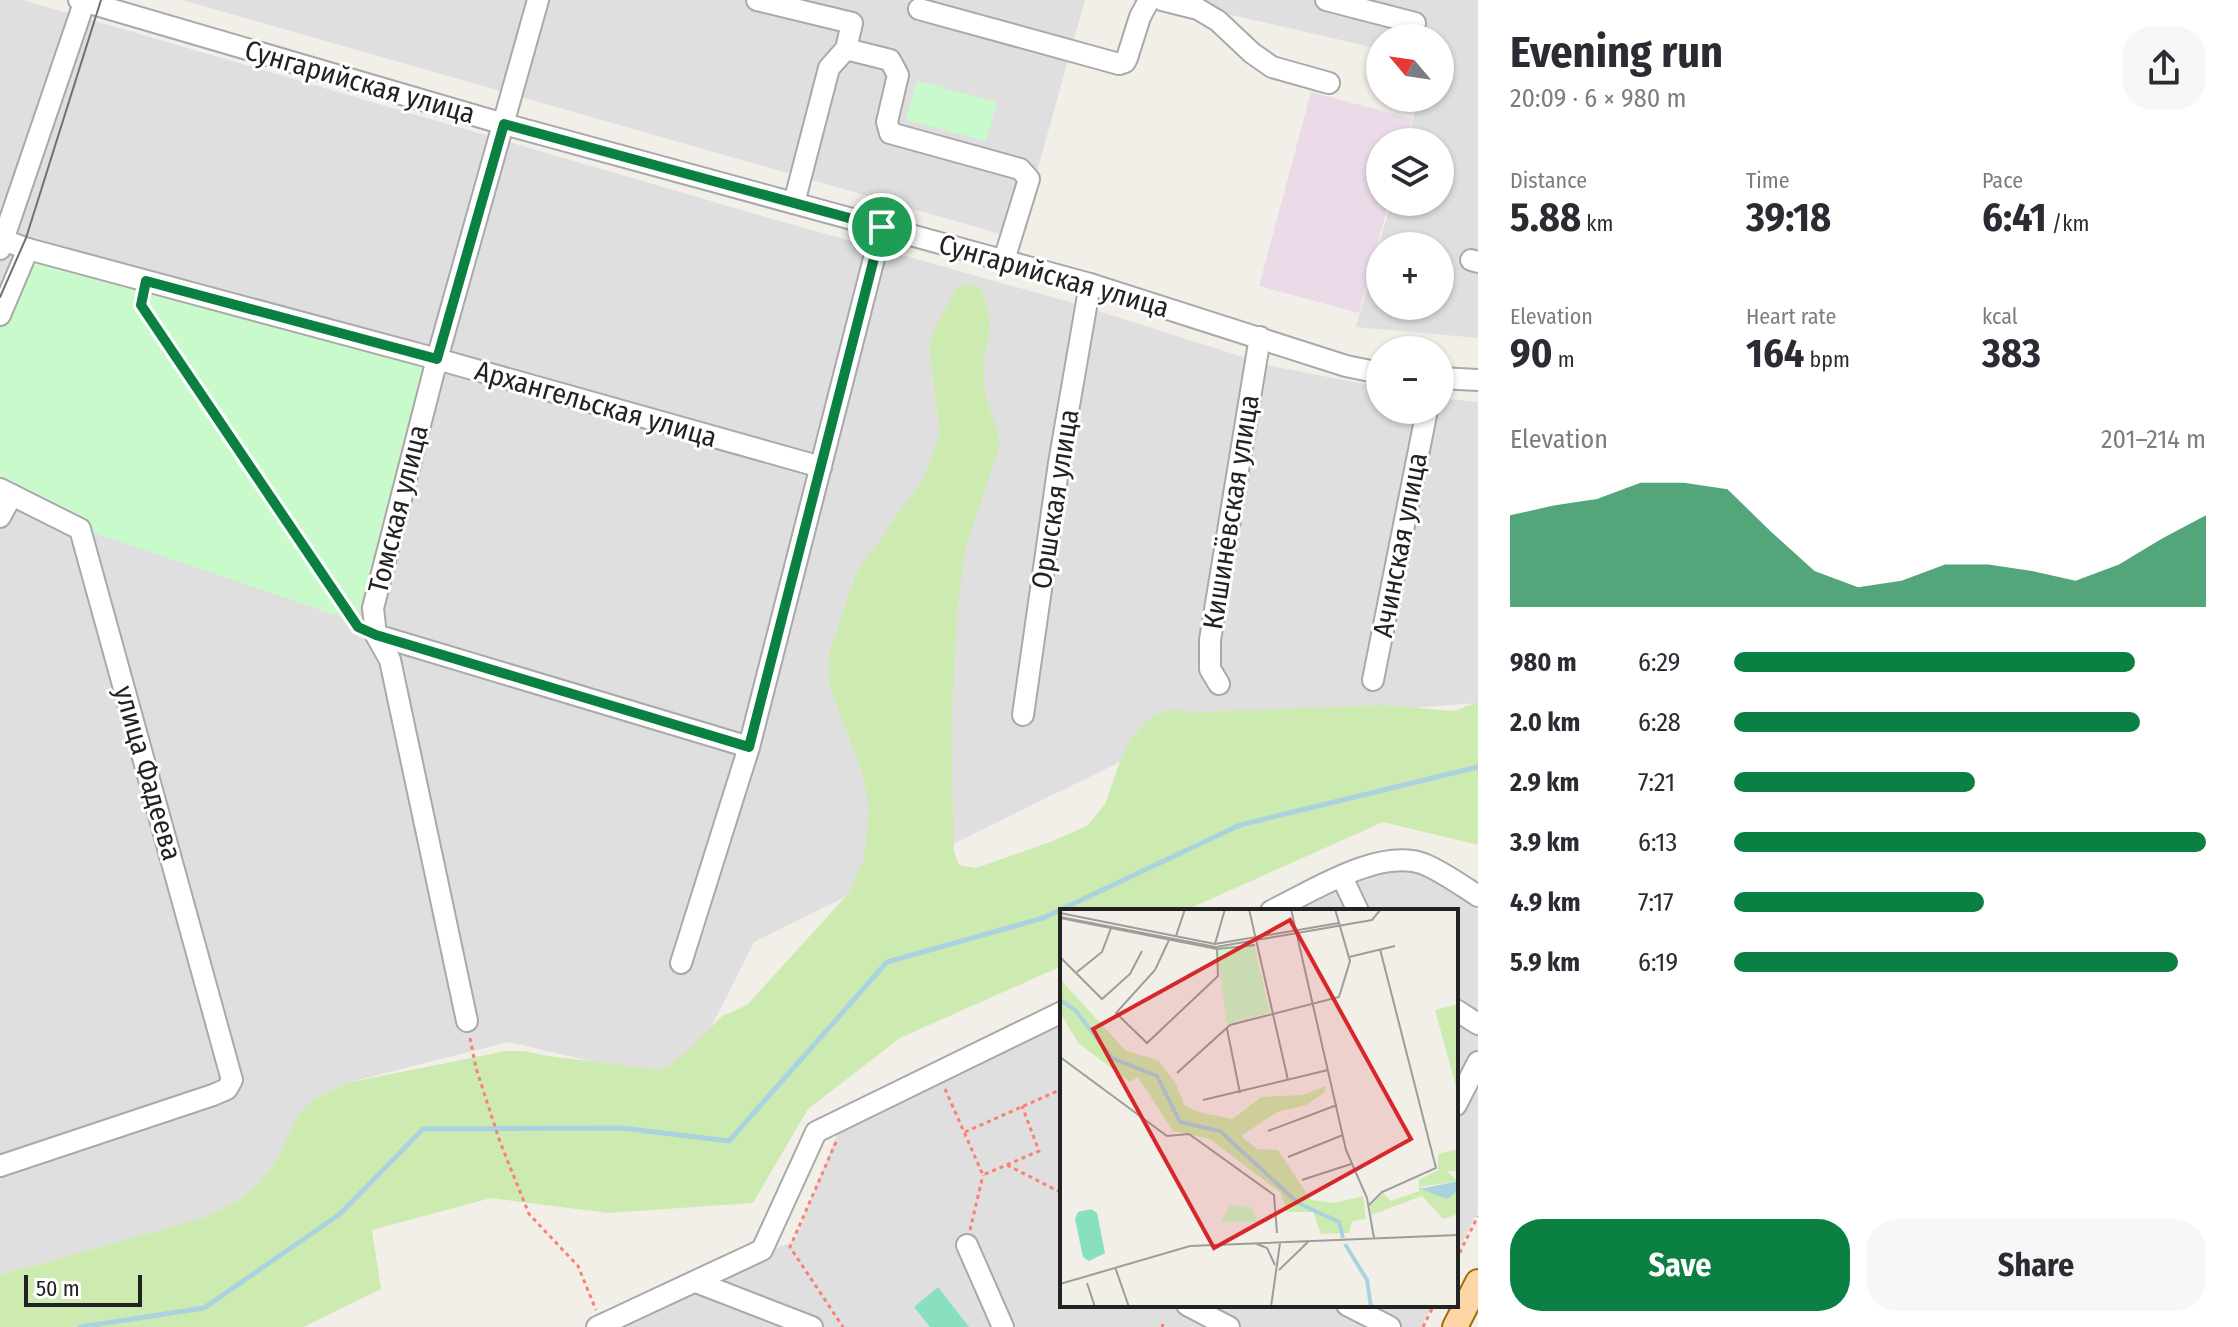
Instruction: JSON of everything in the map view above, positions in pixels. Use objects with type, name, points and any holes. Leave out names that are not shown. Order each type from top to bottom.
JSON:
[{"type":"main road","points":[[1455,1327],[1478,1282]]},
{"type":"street","name":"Томская улица","points":[[467,1021],[390,660],[376,635],[373,608],[437,359],[538,0]]},
{"type":"street","points":[[757,0],[852,23],[846,49],[829,68],[794,203]]},
{"type":"street","points":[[919,9],[1119,64],[1127,58],[1149,0]]},
{"type":"street","points":[[1162,0],[1198,9],[1218,21],[1272,67],[1329,83]]},
{"type":"street","points":[[1326,0],[1415,23]]},
{"type":"street","name":"Сунгарийская улица","points":[[83,1],[504,124],[1090,284],[1366,370]]},
{"type":"street","points":[[1,243],[83,1]]},
{"type":"street","points":[[846,49],[890,60],[898,75],[887,122],[890,133],[1020,169],[1029,179],[1004,260]]},
{"type":"street","points":[[681,963],[749,747],[882,227]]},
{"type":"street","name":"Архангельская улица","points":[[1,243],[437,359],[821,467]]},
{"type":"street","points":[[0,315],[28,249]]},
{"type":"street","name":"Оршская улица","points":[[1023,715],[1059,463],[1090,284]]},
{"type":"street","name":"Кишинёвская улица","points":[[1219,684],[1210,669],[1210,640],[1260,337]]},
{"type":"street","points":[[1454,379],[1478,380]]},
{"type":"street","name":"Ачинская улица","points":[[1373,680],[1424,424]]},
{"type":"street","points":[[0,517],[6,492]]},
{"type":"street","name":"улица Фадеева","points":[[0,1166],[213,1095],[227,1089],[232,1080],[80,529],[6,492]]},
{"type":"street","points":[[376,635],[749,747]]},
{"type":"street","points":[[1275,909],[1372,864],[1398,860],[1421,863],[1478,896]]},
{"type":"street","points":[[1342,877],[1357,909]]},
{"type":"street","points":[[1458,1011],[1478,1024]]},
{"type":"street","points":[[599,1326],[762,1250],[816,1132],[1060,1013]]},
{"type":"street","points":[[1458,1101],[1478,1062]]},
{"type":"street","points":[[967,1245],[1003,1327]]},
{"type":"street","points":[[696,1282],[812,1327]]},
{"type":"street","points":[[1191,1307],[1229,1327]]},
{"type":"street","points":[[1353,1307],[1385,1326]]},
{"type":"path","points":[[146,281],[141,305],[358,627],[376,635]]},
{"type":"path","points":[[467,1021],[476,1068],[492,1118],[529,1214],[578,1266],[599,1326]]},
{"type":"path","points":[[1022,1106],[1039,1151],[983,1175],[965,1132],[1022,1106],[1060,1090]]},
{"type":"path","points":[[840,1133],[790,1247],[843,1327]]},
{"type":"path","points":[[1007,1165],[1060,1192]]},
{"type":"path","points":[[1458,1256],[1478,1216]]},
{"type":"path","points":[[1423,1327],[1433,1307]]},
{"type":"shaded area","points":[[0,0],[23,0],[769,218],[1070,302],[1271,366],[1366,384],[1366,424],[1454,424],[1454,399],[1478,402],[1478,703],[1197,724],[754,942],[700,1049],[658,1077],[509,1042],[346,1083],[314,1099],[299,1114],[279,1156],[260,1183],[240,1199],[207,1217],[0,1275]]},
{"type":"shaded area","points":[[182,0],[1085,0],[1018,239]]},
{"type":"shaded area","points":[[1166,0],[1478,0],[1478,338],[1356,327],[1366,291],[1366,320],[1454,320],[1454,232],[1383,232],[1387,216],[1454,216],[1454,128],[1411,128],[1415,112],[1454,112],[1454,24],[1366,24],[1366,46]]},
{"type":"shaded area","points":[[1311,92],[1366,107],[1366,112],[1386,112],[1412,119],[1410,128],[1366,128],[1366,216],[1385,216],[1381,232],[1366,232],[1366,287],[1359,313],[1259,286]]},
{"type":"shaded area","points":[[1396,854],[1478,910],[1478,1210],[1458,1252],[1458,909],[1277,909]]},
{"type":"shaded area","points":[[1060,1010],[1060,1307],[1431,1307],[1421,1327],[602,1327],[795,1240],[847,1109]]},
{"type":"green space","points":[[917,81],[997,102],[986,141],[906,120]]},
{"type":"green space","points":[[31,255],[424,365],[356,622],[97,534],[0,484],[0,327]]},
{"type":"green space","points":[[979,286],[986,301],[990,326],[984,384],[1000,445],[965,550],[957,612],[951,732],[954,852],[959,865],[976,868],[1088,825],[1105,804],[1132,737],[1153,715],[1170,710],[1201,712],[1382,705],[1454,711],[1478,702],[1478,845],[1383,822],[1188,909],[1060,909],[1060,967],[900,1038],[808,1109],[753,1203],[608,1213],[491,1198],[372,1230],[381,1289],[303,1327],[0,1327],[0,1275],[206,1217],[240,1199],[260,1183],[279,1156],[298,1114],[314,1099],[346,1083],[506,1051],[660,1070],[687,1051],[722,1016],[747,1005],[849,893],[864,859],[869,808],[862,772],[829,685],[829,654],[857,572],[924,477],[940,435],[929,347],[933,331],[957,287]]},
{"type":"green space","points":[[938,1287],[969,1327],[930,1327],[914,1307]]},
{"type":"waterway","points":[[1062,909],[1240,825],[1478,767]]},
{"type":"waterway","points":[[80,1327],[204,1308],[340,1214],[423,1129],[622,1128],[729,1141],[887,962],[1043,918],[1060,910]]},
{"type":"tram line","points":[[0,297],[26,238],[101,0]]},
{"type":"route","points":[[504,124],[882,227],[749,747],[358,627],[141,305],[146,281],[437,359],[504,124]]}]
